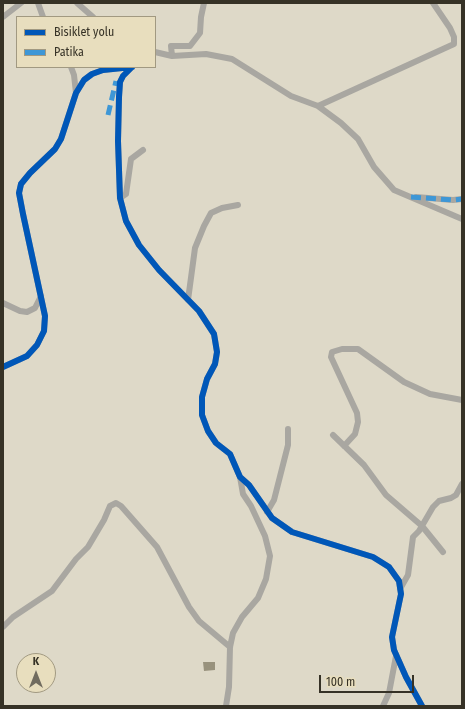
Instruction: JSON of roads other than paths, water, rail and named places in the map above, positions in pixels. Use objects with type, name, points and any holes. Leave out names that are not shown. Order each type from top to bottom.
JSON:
[{"type":"street","points":[[3,17],[21,3]]},
{"type":"street","points":[[38,3],[43,16]]},
{"type":"street","points":[[77,3],[92,16]]},
{"type":"street","points":[[172,56],[171,46],[190,46],[200,33],[204,3]]},
{"type":"street","points":[[318,106],[454,44],[454,37],[450,28],[433,3]]},
{"type":"street","points":[[156,52],[172,56],[206,54],[232,58],[291,96],[318,106],[341,123],[358,139],[374,168],[394,190],[462,219]]},
{"type":"street","points":[[71,68],[74,75],[76,93]]},
{"type":"street","points":[[3,367],[27,356],[37,345],[44,331],[45,316],[19,193],[21,184],[25,178],[55,149],[61,139],[76,93],[84,80],[92,74],[103,70],[122,68]]},
{"type":"street","points":[[131,68],[123,76],[120,82],[119,97],[118,141],[120,198],[126,221],[139,245],[159,270],[198,311],[214,334],[217,352],[215,364],[207,379],[202,397],[202,414],[208,431],[216,443],[230,454],[240,477],[244,494],[265,536],[270,556],[266,579],[258,598],[242,617],[233,633],[230,647],[229,687],[226,706]]},
{"type":"street","points":[[120,198],[126,194],[131,159],[143,150]]},
{"type":"street","points":[[411,197],[453,200],[462,199]]},
{"type":"street","points":[[188,300],[195,248],[204,226],[211,213],[222,208],[238,205]]},
{"type":"street","points":[[3,303],[20,311],[27,312],[35,308],[41,296]]},
{"type":"street","points":[[344,446],[355,434],[358,422],[357,413],[331,357],[332,352],[342,349],[358,349],[404,382],[430,394],[462,400]]},
{"type":"street","points":[[267,512],[274,500],[288,445],[288,429]]},
{"type":"street","points":[[333,435],[364,466],[386,494],[422,526],[443,552]]},
{"type":"street","points":[[240,477],[249,485],[272,518],[292,532],[373,557],[389,567],[399,581],[401,594],[392,637],[394,650],[406,677],[422,706]]},
{"type":"street","points":[[400,589],[408,575],[413,537],[422,526],[433,507],[439,501],[456,495],[462,484]]},
{"type":"street","points":[[3,627],[13,617],[52,591],[76,559],[88,547],[104,520],[110,506],[116,503],[121,506],[157,547],[189,607],[199,622],[230,647]]},
{"type":"street","points":[[383,706],[389,692],[396,654]]}]
